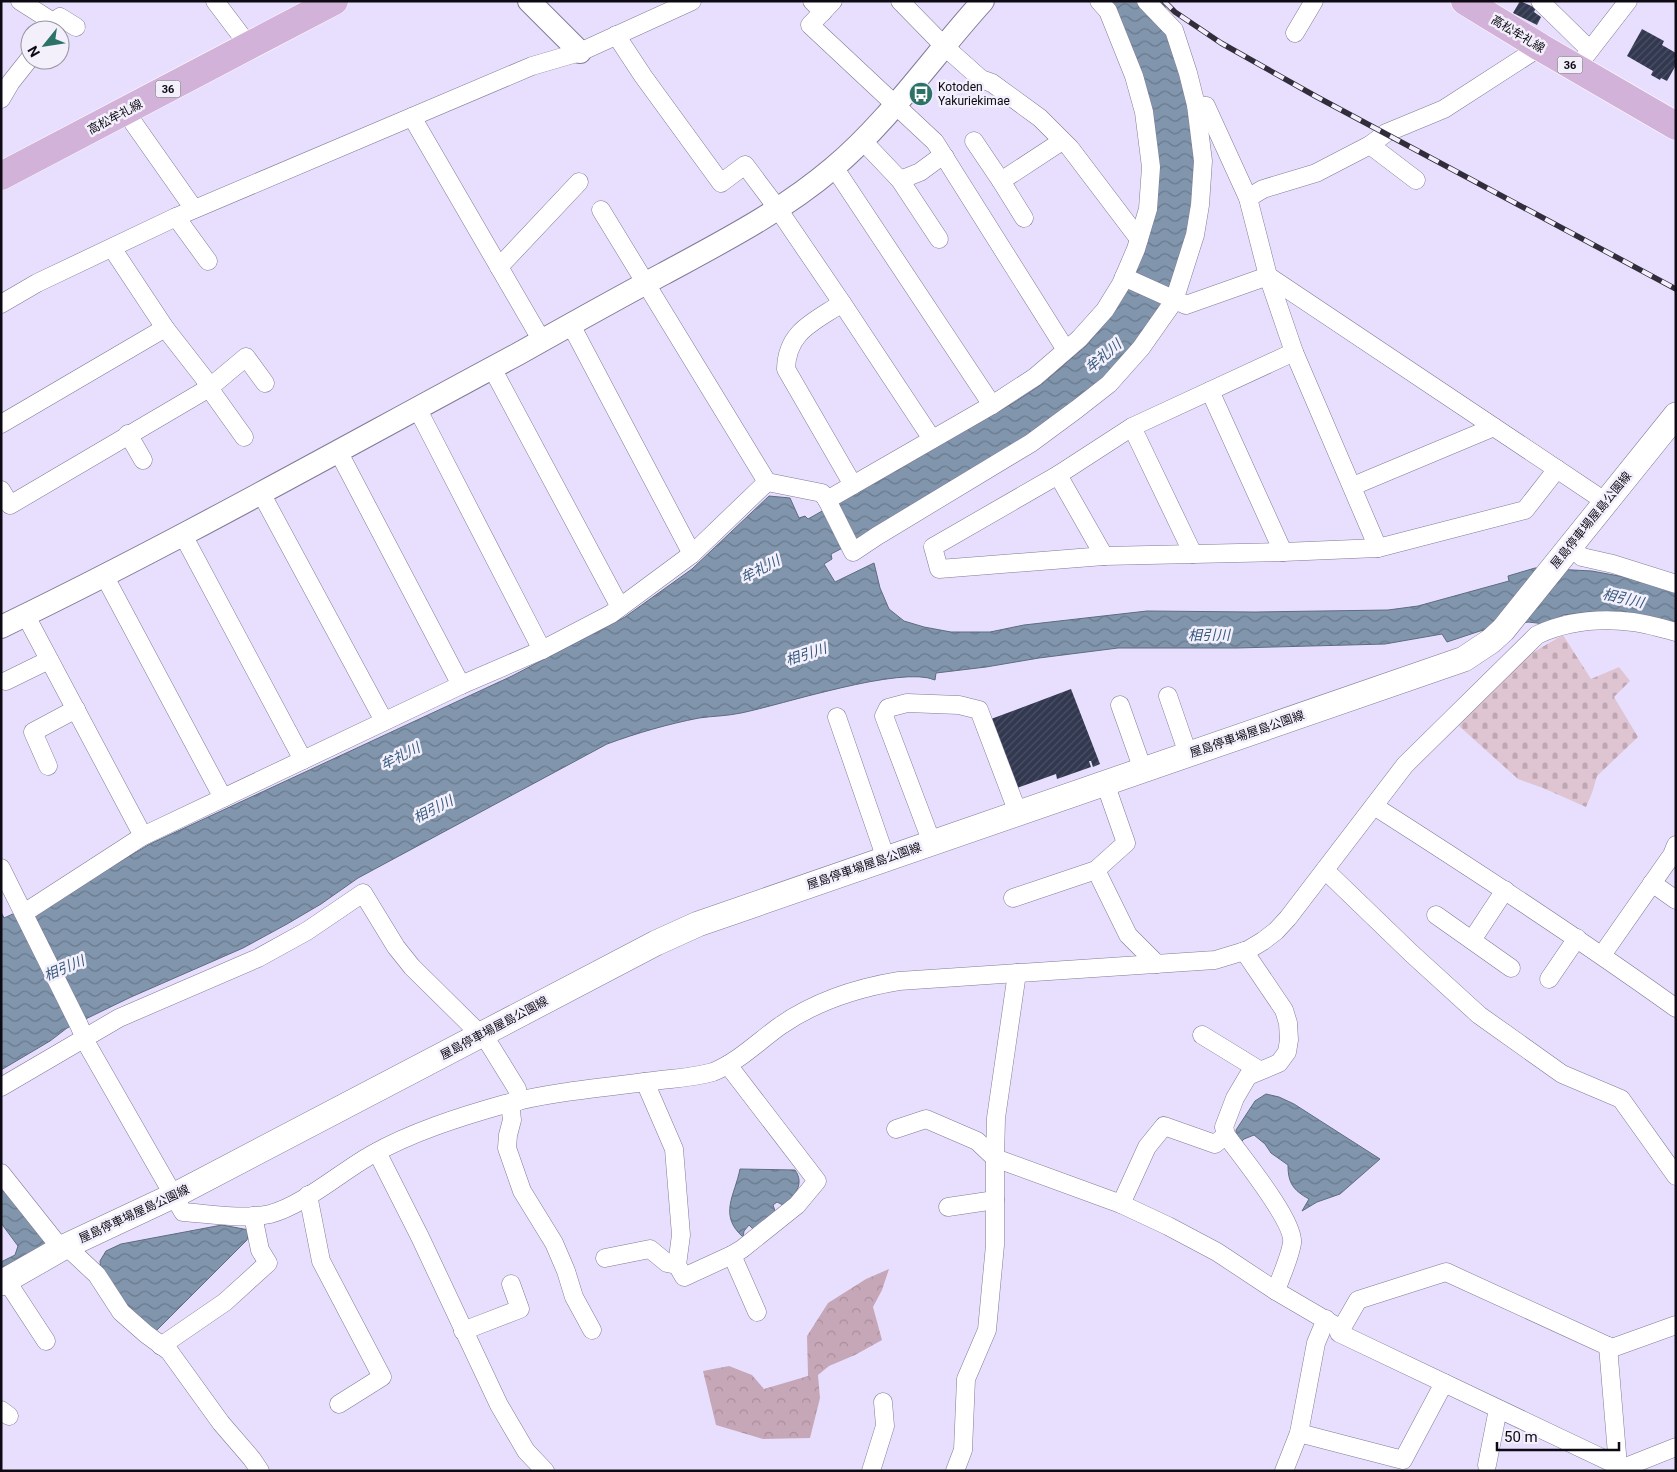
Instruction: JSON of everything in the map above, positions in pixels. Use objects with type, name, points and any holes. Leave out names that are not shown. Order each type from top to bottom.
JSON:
[{"type":"main road","name":"高松牟礼線","points":[[1465,1],[1540,47],[1583,59],[1676,126]]},
{"type":"main road","name":"高松牟礼線","points":[[1,176],[249,46],[319,5]]},
{"type":"main road","name":"屋島停車場屋島公園線","points":[[4,1282],[63,1248],[174,1196],[684,930],[728,913],[1464,659],[1503,630],[1676,415]]},
{"type":"street","points":[[20,1],[44,20]]},
{"type":"street","points":[[215,1],[249,46]]},
{"type":"street","points":[[529,1],[580,52]]},
{"type":"street","points":[[1,304],[37,283],[194,209],[532,66],[580,52],[692,1]]},
{"type":"street","points":[[900,1],[944,46],[981,79],[992,83],[1040,118],[1062,141],[1139,239]]},
{"type":"street","points":[[1,628],[105,576],[261,493],[571,325],[778,209],[834,167],[862,140],[895,105],[983,1]]},
{"type":"street","points":[[827,500],[992,405],[1035,377],[1079,339],[1105,310],[1124,277],[1148,209],[1151,167],[1144,112],[1134,76],[1108,11],[1099,1]]},
{"type":"street","points":[[601,210],[767,482],[822,492],[853,552],[1022,448],[1077,410],[1109,384],[1141,348],[1174,301],[1195,235],[1200,205],[1203,160],[1196,105],[1174,30],[1146,1]]},
{"type":"street","points":[[1295,34],[1314,1]]},
{"type":"street","points":[[1540,1],[1583,59],[1628,1]]},
{"type":"street","points":[[822,5],[810,25],[935,142],[1066,350]]},
{"type":"street","points":[[70,23],[76,27]]},
{"type":"street","points":[[616,35],[642,76],[721,183],[745,165],[778,209],[842,303],[932,440]]},
{"type":"street","points":[[1248,198],[1263,189],[1316,173],[1370,145],[1386,133],[1444,109],[1540,47]]},
{"type":"street","points":[[1,99],[21,70]]},
{"type":"street","points":[[1196,105],[1206,106],[1248,198],[1268,276],[1294,352],[1378,548]]},
{"type":"street","points":[[125,111],[194,209]]},
{"type":"street","points":[[412,117],[542,340]]},
{"type":"street","points":[[862,140],[900,180],[939,239]]},
{"type":"street","points":[[974,141],[1024,218]]},
{"type":"street","points":[[1001,182],[1062,141]]},
{"type":"street","points":[[1370,145],[1416,180]]},
{"type":"street","points":[[900,180],[920,172],[939,158],[945,158]]},
{"type":"street","points":[[834,167],[992,405]]},
{"type":"street","points":[[499,267],[579,182]]},
{"type":"street","points":[[176,217],[208,261]]},
{"type":"street","points":[[112,248],[165,328],[204,378],[244,437]]},
{"type":"street","points":[[1124,277],[1186,305],[1268,276]]},
{"type":"street","points":[[1268,276],[1606,502]]},
{"type":"street","points":[[842,303],[801,330],[791,342],[786,357],[786,369],[853,485]]},
{"type":"street","points":[[571,325],[692,554]]},
{"type":"street","points":[[1,424],[165,328]]},
{"type":"street","points":[[1294,352],[1132,427],[1058,475],[933,547],[939,569],[1104,556],[1378,548],[1525,510],[1557,469]]},
{"type":"street","points":[[1,490],[10,505],[209,388],[246,357],[265,383]]},
{"type":"street","points":[[492,368],[620,607]]},
{"type":"street","points":[[1210,391],[1283,552]]},
{"type":"street","points":[[416,408],[542,650]]},
{"type":"street","points":[[1132,427],[1193,554]]},
{"type":"street","points":[[1353,486],[1494,427]]},
{"type":"street","points":[[128,434],[143,460]]},
{"type":"street","points":[[338,451],[461,685]]},
{"type":"street","points":[[1058,475],[1104,556]]},
{"type":"street","points":[[25,916],[143,836],[461,685],[542,650],[611,614],[692,554],[767,482]]},
{"type":"street","points":[[261,493],[384,721]]},
{"type":"street","points":[[183,535],[302,760]]},
{"type":"street","points":[[1564,554],[1614,564],[1676,584]]},
{"type":"street","points":[[105,576],[223,798]]},
{"type":"street","points":[[26,616],[143,836]]},
{"type":"street","points":[[1,868],[88,1046],[183,1212],[254,1216],[284,1209],[377,1152],[424,1130],[515,1102],[545,1096],[706,1074],[728,1065],[782,1025],[803,1012],[850,992],[874,985],[899,981],[1215,960],[1244,951],[1263,941],[1276,931],[1405,765],[1537,635],[1552,628],[1591,621],[1634,622],[1676,632]]},
{"type":"street","points":[[1490,641],[1507,665]]},
{"type":"street","points":[[6,681],[49,660]]},
{"type":"street","points":[[1168,696],[1188,754]]},
{"type":"street","points":[[932,843],[884,716],[888,708],[907,702],[959,705],[979,710],[1018,813]]},
{"type":"street","points":[[1120,705],[1143,770]]},
{"type":"street","points":[[48,766],[33,732],[76,709]]},
{"type":"street","points":[[837,717],[886,859]]},
{"type":"street","points":[[1013,898],[1096,870],[1126,843],[1105,783]]},
{"type":"street","points":[[1374,806],[1506,890],[1676,1008]]},
{"type":"street","points":[[1602,955],[1672,855],[1676,845]]},
{"type":"street","points":[[1096,870],[1128,935],[1157,964]]},
{"type":"street","points":[[1325,870],[1410,953],[1479,1016],[1562,1074],[1621,1099],[1676,1176]]},
{"type":"street","points":[[1652,883],[1676,900]]},
{"type":"street","points":[[1472,940],[1506,890]]},
{"type":"street","points":[[1,1087],[82,1031],[119,1018],[258,958],[307,931],[363,893],[396,947],[412,968],[488,1042],[517,1089],[507,1148],[522,1191],[554,1243],[566,1271],[574,1297],[592,1330]]},
{"type":"street","points":[[1436,915],[1511,968]]},
{"type":"street","points":[[1548,979],[1577,938]]},
{"type":"street","points":[[1244,951],[1284,1010],[1288,1023],[1289,1040],[1287,1052],[1279,1063],[1248,1076],[1235,1098],[1224,1127],[1226,1134],[1280,1210],[1289,1228],[1292,1242],[1276,1291]]},
{"type":"street","points":[[955,1471],[963,1450],[966,1379],[987,1330],[996,1245],[996,1118],[1017,973]]},
{"type":"street","points":[[1202,1034],[1259,1070]]},
{"type":"street","points":[[645,1082],[674,1149],[681,1235],[677,1265],[684,1277],[742,1249],[797,1205],[817,1181],[728,1065]]},
{"type":"street","points":[[896,1129],[926,1119],[977,1141],[995,1158],[1121,1204],[1217,1252],[1276,1291],[1341,1329]]},
{"type":"street","points":[[1121,1204],[1147,1147],[1164,1126],[1215,1144],[1226,1134]]},
{"type":"street","points":[[377,1152],[504,1413],[526,1451],[545,1471]]},
{"type":"street","points":[[1,1173],[55,1241],[97,1274],[121,1312],[169,1351],[221,1423],[260,1471]]},
{"type":"street","points":[[308,1195],[321,1261],[382,1377],[339,1404]]},
{"type":"street","points":[[948,1207],[995,1200]]},
{"type":"street","points":[[161,1346],[225,1302],[268,1263],[260,1250],[254,1216]]},
{"type":"street","points":[[605,1258],[650,1249],[667,1263],[677,1265]]},
{"type":"street","points":[[732,1255],[757,1312]]},
{"type":"street","points":[[1676,1324],[1612,1348],[1446,1272],[1358,1300],[1339,1333],[1623,1469],[1676,1448]]},
{"type":"street","points":[[4,1282],[46,1341]]},
{"type":"street","points":[[463,1331],[520,1309],[510,1284]]},
{"type":"street","points":[[1284,1471],[1299,1433],[1316,1343],[1326,1319]]},
{"type":"street","points":[[1608,1346],[1623,1469]]},
{"type":"street","points":[[1299,1433],[1403,1460],[1444,1383]]},
{"type":"street","points":[[870,1471],[886,1426],[882,1402]]},
{"type":"street","points":[[1487,1465],[1498,1409]]},
{"type":"green space","points":[[1563,635],[1591,679],[1619,667],[1630,681],[1614,697],[1638,737],[1597,776],[1586,807],[1518,779],[1459,726],[1497,682],[1525,657]]},
{"type":"green space","points":[[889,1269],[882,1290],[873,1307],[882,1340],[855,1355],[829,1366],[818,1375],[820,1398],[810,1438],[763,1439],[716,1425],[703,1371],[729,1366],[752,1375],[764,1389],[808,1376],[807,1336],[828,1303],[866,1279]]},
{"type":"water","points":[[1107,1],[1164,1],[1170,35],[1190,98],[1196,147],[1195,192],[1189,237],[1179,268],[1156,317],[1116,370],[1066,413],[854,542],[831,554],[832,559],[824,564],[835,582],[874,563],[880,588],[889,609],[904,621],[951,632],[990,632],[1024,625],[1147,611],[1388,610],[1418,606],[1509,581],[1508,576],[1535,568],[1592,571],[1676,590],[1676,625],[1622,611],[1590,612],[1563,615],[1546,624],[1528,622],[1480,631],[1447,642],[1442,634],[1385,644],[1237,648],[1118,648],[936,673],[935,680],[919,677],[870,682],[741,713],[699,718],[664,726],[607,744],[358,878],[321,904],[243,948],[131,997],[67,1028],[50,1041],[1,1070],[1,912],[4,918],[15,913],[21,920],[150,844],[512,676],[625,617],[692,569],[769,496],[790,498],[799,518],[805,516],[808,519],[1015,402],[1042,384],[1086,346],[1106,322],[1155,180]]},
{"type":"water","points":[[1266,1094],[1279,1097],[1294,1104],[1380,1159],[1340,1194],[1317,1202],[1302,1211],[1309,1199],[1292,1185],[1288,1165],[1271,1153],[1265,1144],[1254,1135],[1240,1143],[1236,1136],[1236,1130],[1255,1101]]},
{"type":"water","points":[[740,1169],[795,1170],[799,1180],[795,1194],[783,1205],[777,1202],[773,1205],[775,1211],[767,1222],[754,1230],[749,1225],[744,1231],[743,1237],[735,1229],[730,1213],[730,1204]]},
{"type":"water","points":[[1,1182],[51,1244],[1,1272],[1,1262],[15,1255],[18,1246],[1,1223]]},
{"type":"water","points":[[222,1225],[249,1230],[247,1240],[153,1334],[123,1308],[101,1272],[100,1261],[106,1251],[121,1244]]},
{"type":"building","points":[[1520,1],[1536,8],[1534,12],[1541,17],[1537,25],[1513,13]]},
{"type":"building","points":[[1642,29],[1664,41],[1662,45],[1676,53],[1676,65],[1667,81],[1661,78],[1660,80],[1651,75],[1653,71],[1627,56]]},
{"type":"building","points":[[1071,689],[1100,764],[1093,767],[1091,761],[1089,761],[1091,767],[1057,779],[1056,774],[1017,788],[991,719]]},
{"type":"railway","points":[[1164,1],[1175,12],[1221,43],[1317,97],[1676,289]]},
{"type":"place","name":"Kotoden Yakuriekimae","points":[[921,94]]},
{"type":"water label","name":"牟礼川","points":[[1103,356]]},
{"type":"water label","name":"牟礼川","points":[[760,569]]},
{"type":"water label","name":"相引川","points":[[1623,598]]},
{"type":"water label","name":"相引川","points":[[1209,635]]},
{"type":"water label","name":"相引川","points":[[806,654]]},
{"type":"water label","name":"牟礼川","points":[[400,756]]},
{"type":"water label","name":"相引川","points":[[433,809]]},
{"type":"water label","name":"相引川","points":[[64,968]]}]
